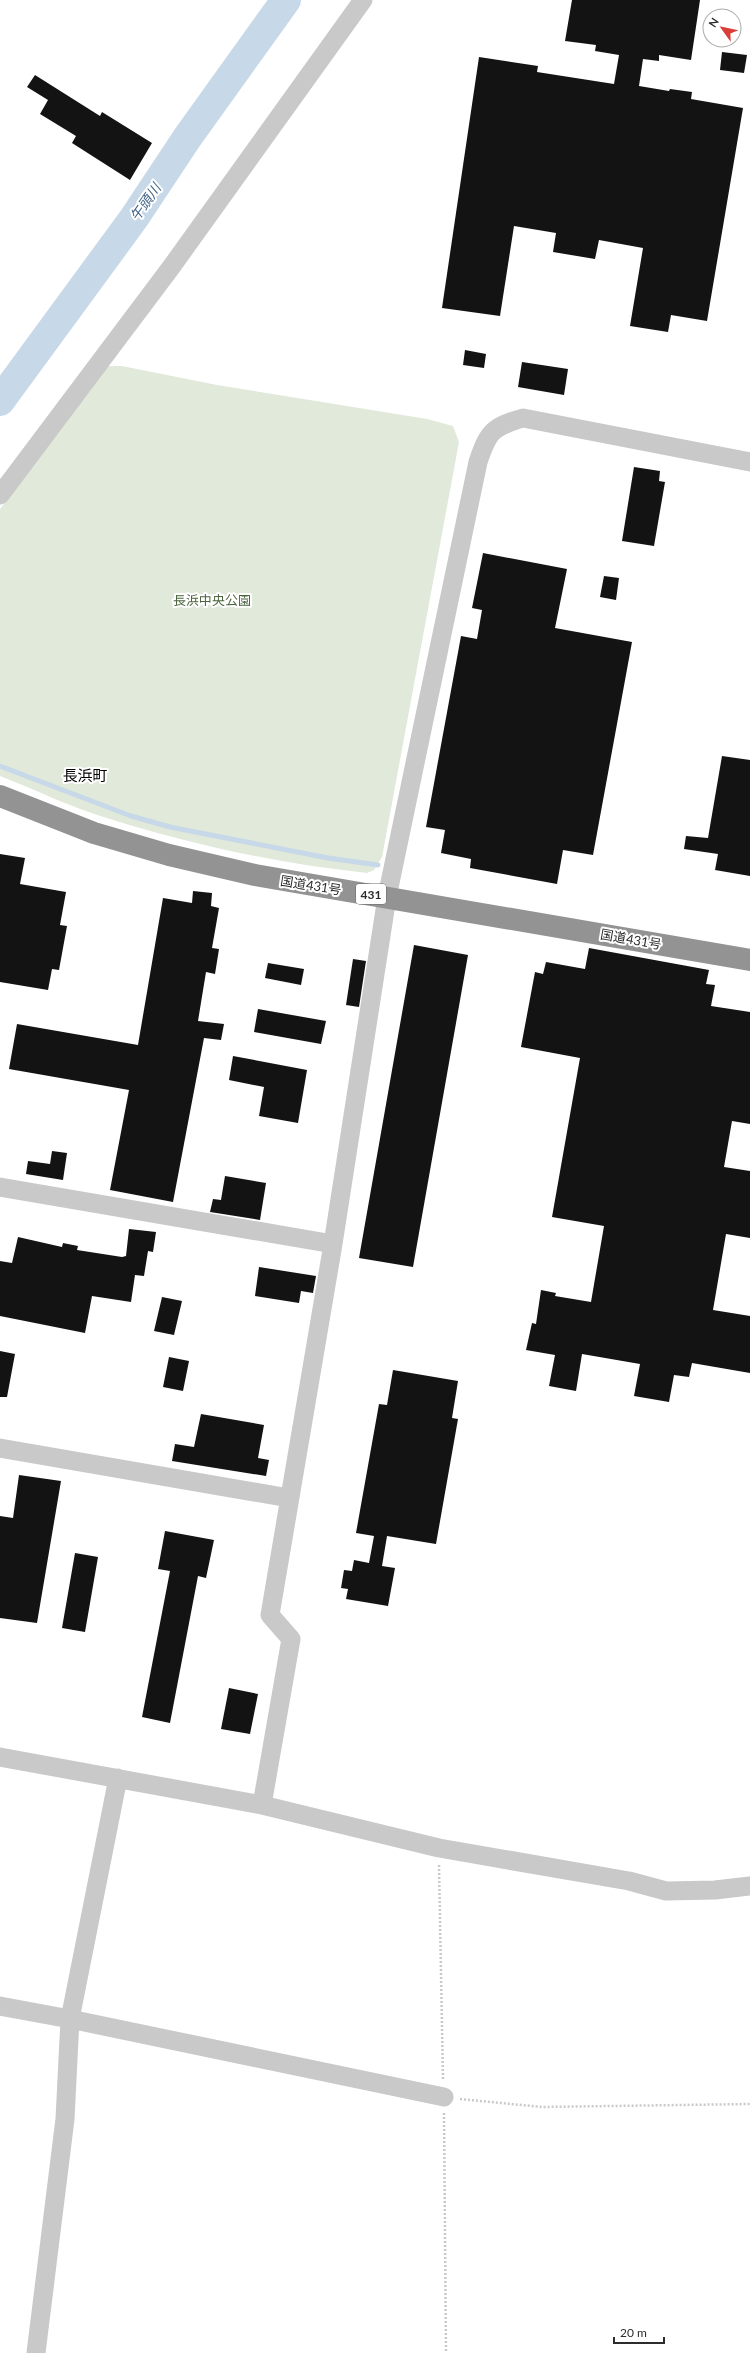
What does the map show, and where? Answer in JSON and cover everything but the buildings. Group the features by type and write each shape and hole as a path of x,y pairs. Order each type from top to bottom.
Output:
{"highway":[{"name":"国道431号","path":"0,796 94,833 169,855 255,875 750,960"}],"street":[{"path":"0,494 172,266 363,0"},
{"path":"262,1805 291,1639 270,1615 333,1244 387,897 478,462 487,437 504,424 523,418 750,462"},
{"path":"0,1187 333,1244"},
{"path":"0,1448 289,1498"},
{"path":"0,1757 262,1805 439,1848 629,1881 666,1891 715,1890 750,1886"},
{"path":"36,2353 64,2119 70,2019 118,1778"},
{"path":"0,2006 70,2019 444,2097"}],"path":[{"path":"439,1848 444,2097 446,2353"},
{"path":"444,2097 542,2107 750,2104"}],"green space":[{"name":"長浜中央公園","path":"107,366 122,366 217,385 427,419 453,426 459,442 382,857 374,870 367,873 269,859 173,837 96,815 0,776 0,509"}],"waterway":[{"name":"午頭川","path":"0,401 134,218 187,138 286,0"},
{"path":"0,766 131,816 170,827 328,858 378,865"}],"district":[{"name":"長浜町","path":"85,775"}]}
